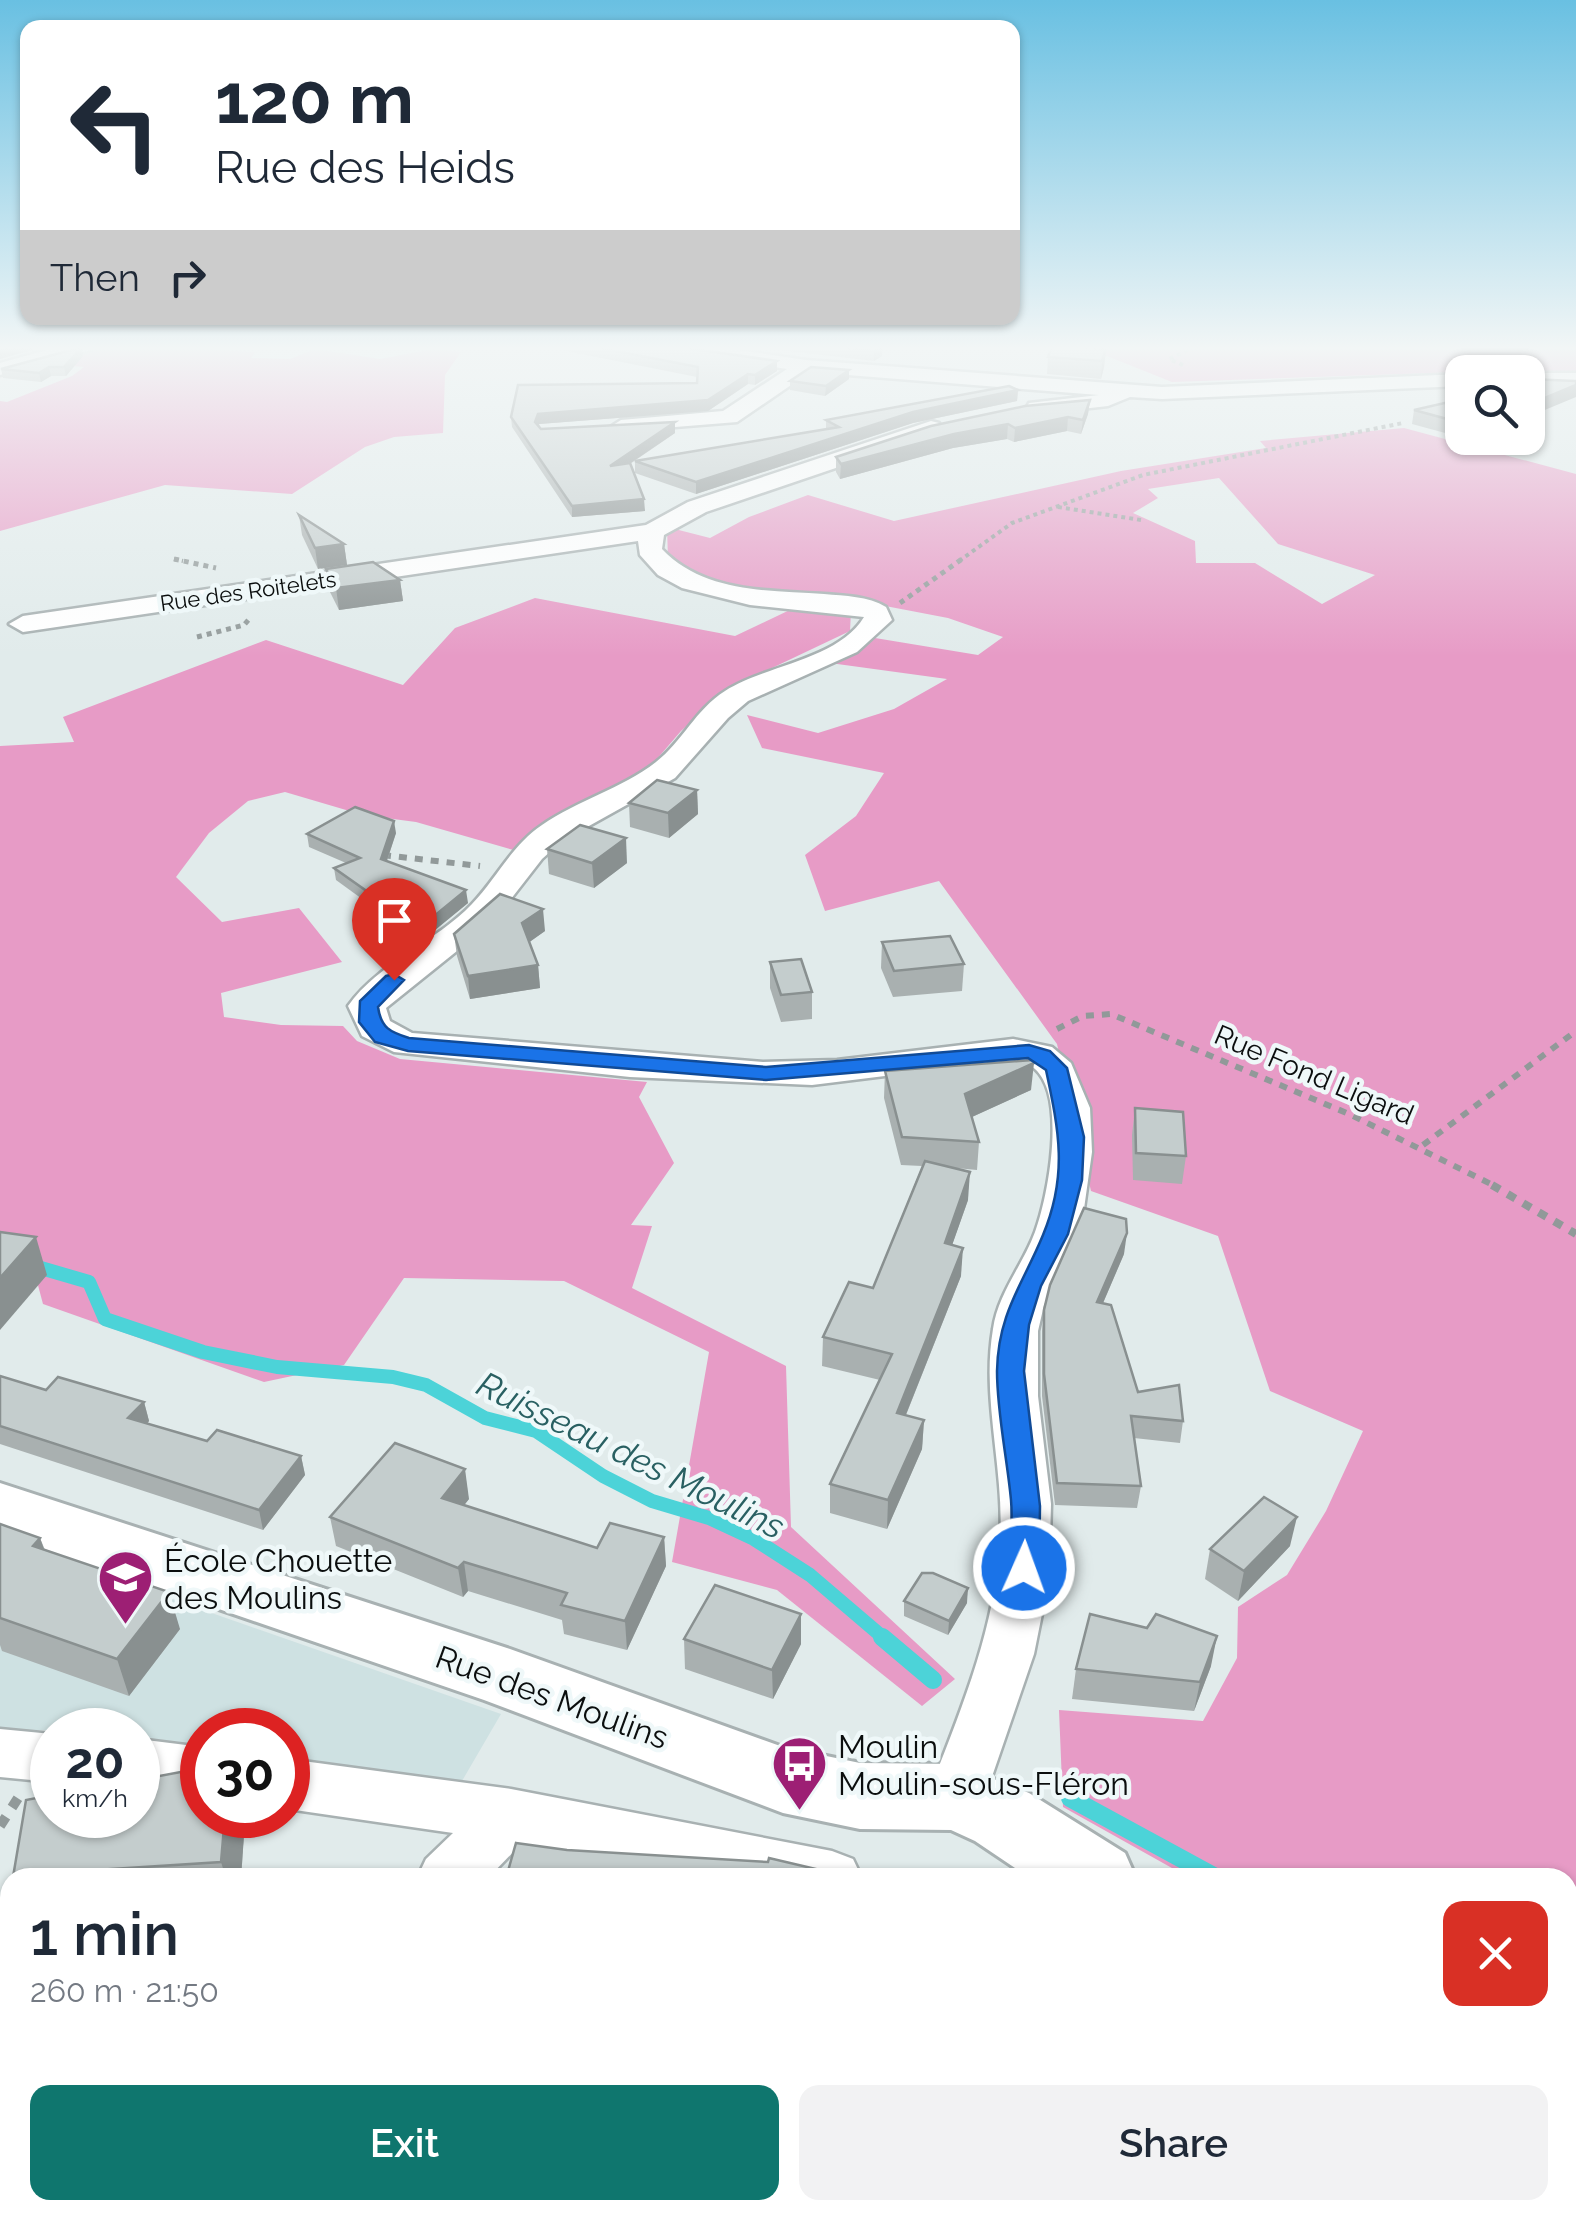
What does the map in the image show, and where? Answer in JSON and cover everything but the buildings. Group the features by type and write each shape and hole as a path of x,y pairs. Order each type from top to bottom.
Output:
{"street":[{"path":"861,450 697,507 652,532 649,550 654,558 695,582 756,600 848,604 876,613 878,620 850,644 816,663 739,694 719,709 667,769 636,790 550,834 480,915 394,980 368,1006 370,1022 382,1037 408,1044 766,1074 1029,1052 1042,1056 1056,1068 1072,1137 1070,1180 1056,1234 1028,1286 1016,1325 1010,1371 1026,1506 1024,1568 994,1695 956,1797"},
{"name":"Rue des Roitelets","path":"23,624 652,532"},
{"name":"Rue des Moulins","path":"0,1508 510,1680 782,1780 860,1796 956,1797 1018,1826 1082,1868"},
{"path":"0,1753 30,1756"},
{"path":"310,1787 511,1815 781,1868"},
{"path":"457,1868 511,1815"}],"path":[{"path":"876,613 899,604 1012,523 1144,475 1271,450"},
{"path":"1057,506 1141,520"},
{"path":"376,852 392,858 515,872"},
{"name":"Rue Fond Ligard","path":"1029,1052 1072,1017 1092,1012 1111,1014 1423,1146 1498,1184 1576,1234"},
{"path":"1423,1146 1576,1031"}],"shaded area":[{"path":"0,450 361,450 292,494 165,485 0,531"},
{"path":"1257,450 1445,450 1445,455 1505,455 1576,474 1576,1868 1172,1868 1063,1807 1059,1710 1203,1721 1237,1658 1238,1607 1287,1575 1326,1511 1363,1431 1270,1391 1218,1236 1091,1191 1057,1044 939,881 825,911 805,855 856,816 884,773 762,748 747,715 818,733 894,709 947,679 830,663 869,637 978,655 1003,637 948,618 854,600 722,589 668,560 667,527 710,538 749,517 808,495 894,521 1121,471","holes":["1219,478 1278,544 1375,575 1322,604 1255,563 1196,563 1195,541 1133,513 1158,498 1148,489"]},
{"path":"535,598 735,636 796,607 851,611 850,631 730,688 681,731 644,774 517,851 416,822 363,815 285,792 248,801 209,833 176,877 222,922 299,908 342,962 221,993 224,1017 281,1025 343,1026 357,1041 400,1059 647,1082 639,1097 674,1163 631,1225 652,1226 632,1288 786,1366 791,1527 955,1679 922,1706 777,1590 672,1562 709,1352 564,1281 404,1278 344,1365 264,1382 43,1304 31,1259 0,1255 0,746 74,742 63,717 266,640 403,685 455,628"},
{"name":"École Chouette des Moulins","path":"0,1539 501,1714 462,1781 310,1761 310,1708 180,1708 180,1744 160,1742 160,1708 30,1708 30,1730 0,1730"}],"waterway":[{"name":"Ruisseau des Moulins","path":"34,1266 89,1282 105,1319 203,1352 277,1367 393,1377 426,1385 485,1418 536,1431 603,1476 652,1501 709,1518 754,1539 810,1575 885,1639"},
{"name":"Ruisseau des Moulins","path":"882,1637 933,1680"},
{"name":"Ruisseau des Moulins","path":"1070,1798 1199,1868"}],"place":[{"name":"École Chouette des Moulins","path":"125,1627"},
{"name":"Moulin Moulin-sous-Fléron","path":"799,1813"}],"route":[{"path":"394,980 368,1006 370,1022 382,1037 408,1044 766,1074 870,1068 991,1052 1029,1052 1042,1056 1056,1068 1072,1137 1070,1180 1056,1234 1028,1286 1016,1325 1010,1371 1026,1506 1024,1568"}]}
